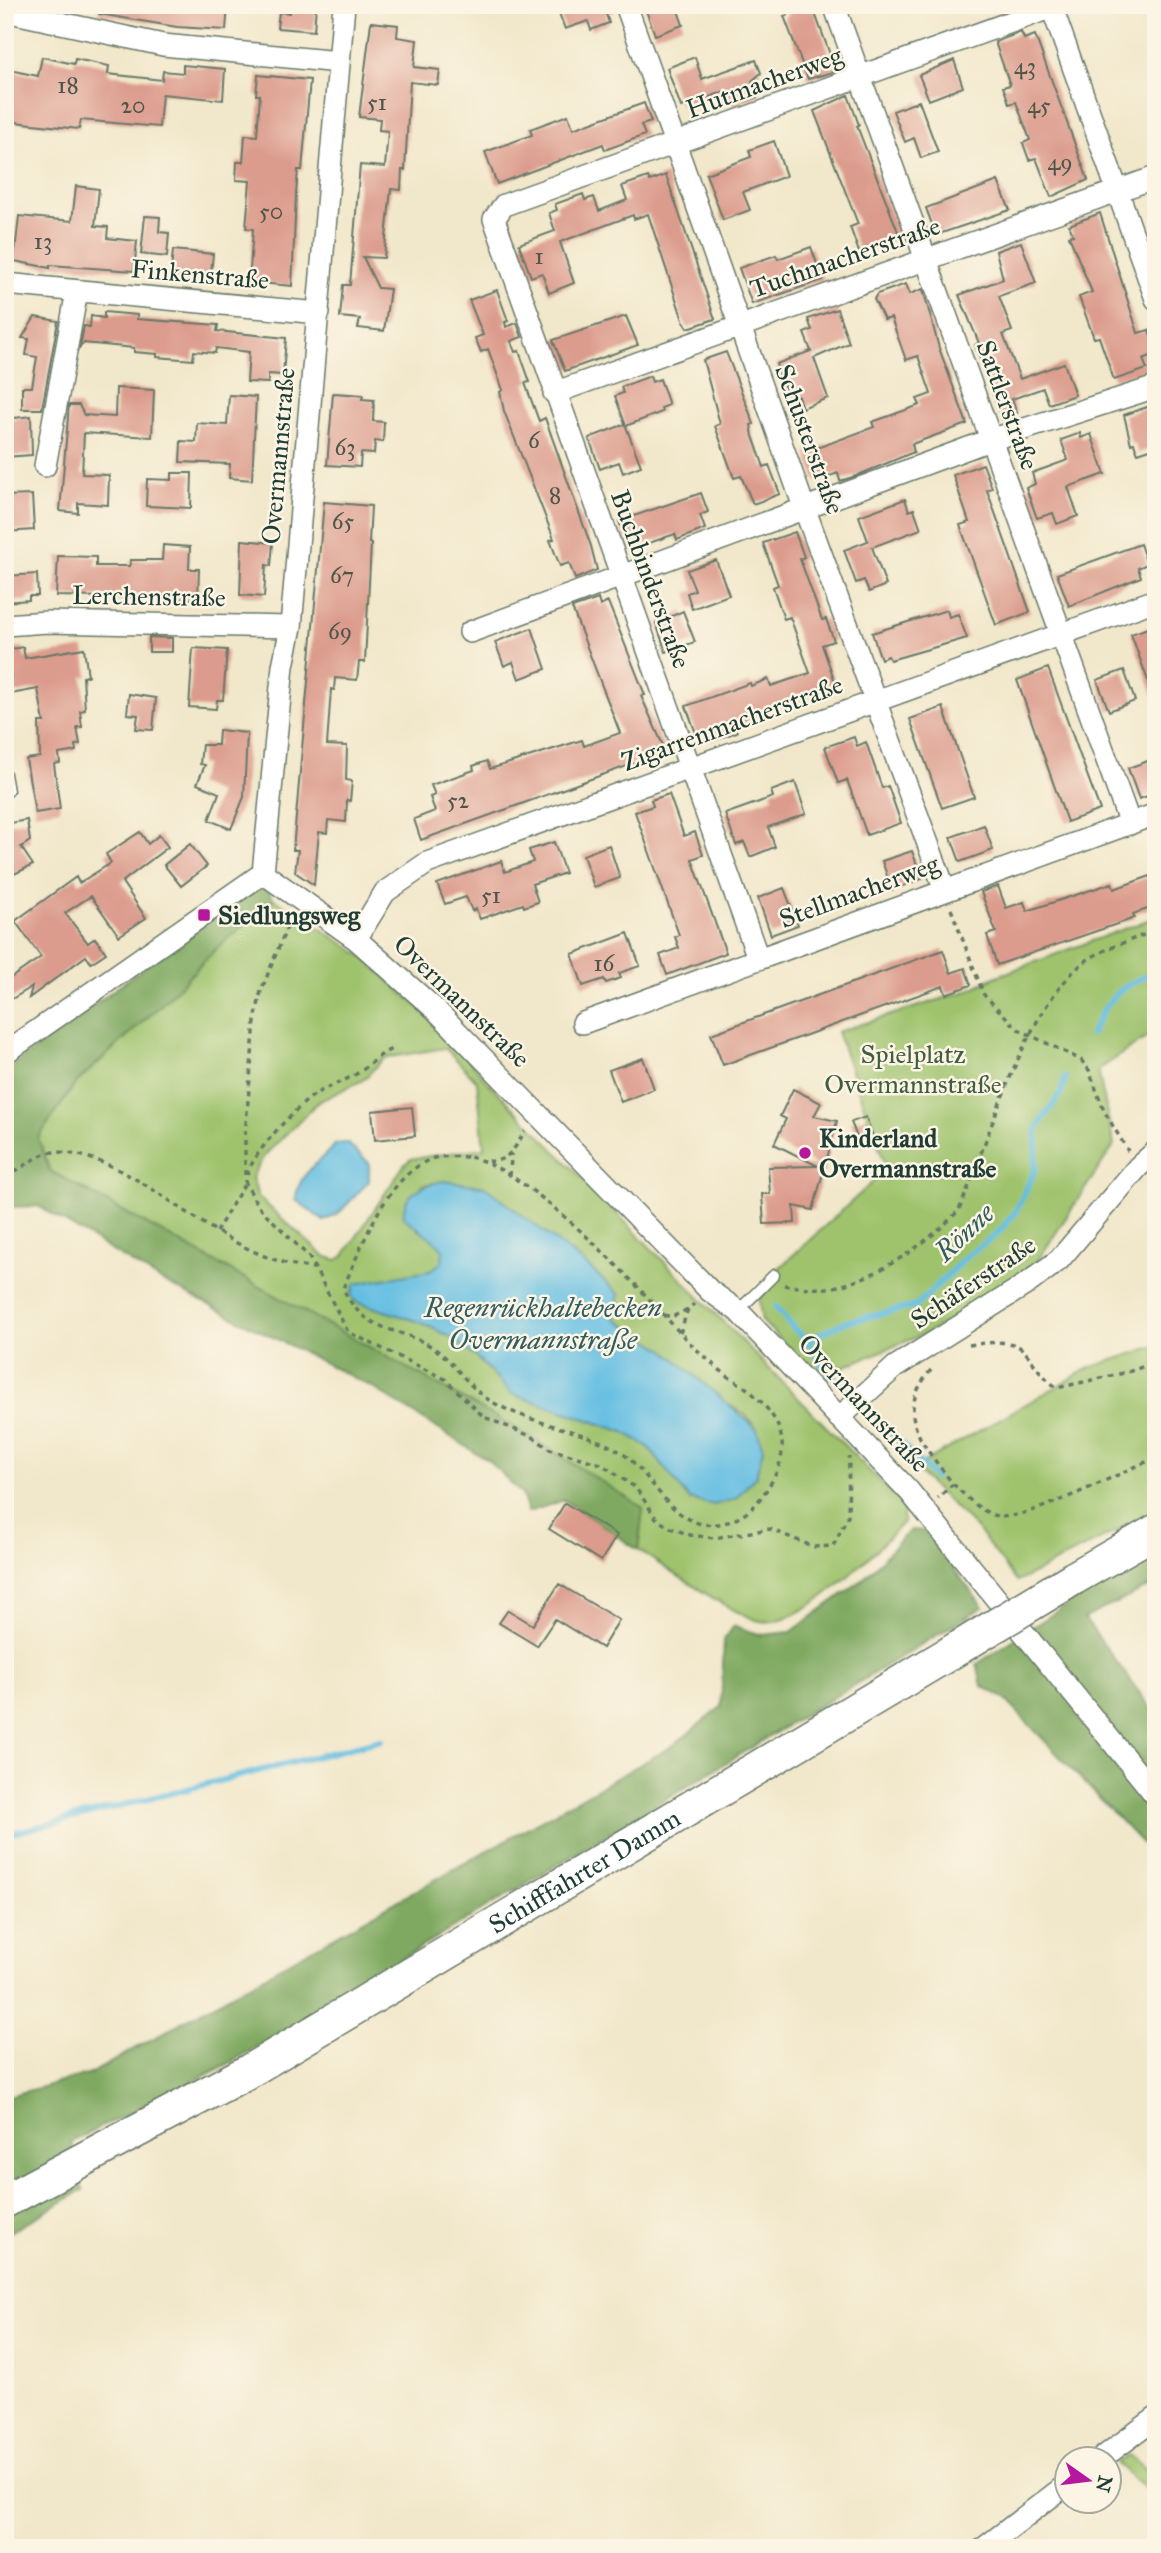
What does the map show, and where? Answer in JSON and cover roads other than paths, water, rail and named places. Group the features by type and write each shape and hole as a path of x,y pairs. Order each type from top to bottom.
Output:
{"main road":[{"name":"Schifffahrter Damm","path":"5,2201 249,2071 1156,1531"}],"street":[{"name":"Overmannstraße","path":"344,5 291,627 283,666 263,873 356,939 436,1010 710,1291 738,1311 923,1509 1156,1796"},
{"name":"Schusterstraße","path":"626,5 805,510 945,890"},
{"name":"Sattlerstraße","path":"834,5 1130,824"},
{"path":"1054,6 1156,299"},
{"name":"Hutmacherweg","path":"494,219 504,205 1054,6"},
{"path":"5,11 163,45 339,62"},
{"name":"Tuchmacherstraße","path":"554,393 739,324 1156,177"},
{"name":"Buchbinderstraße","path":"494,219 758,958"},
{"name":"Finkenstraße","path":"5,284 319,313"},
{"path":"45,467 77,291"},
{"path":"470,632 990,440 1156,387"},
{"name":"Zigarrenmacherstraße","path":"356,939 385,892 427,863 1156,600"},
{"name":"Lerchenstraße","path":"5,625 47,622 291,627"},
{"name":"Stellmacherweg","path":"583,1023 1156,814"},
{"path":"5,1053 263,873"},
{"name":"Schäferstraße","path":"839,1418 895,1367 1028,1283 1059,1259 1138,1167 1156,1151"},
{"path":"1122,2444 1156,2418"},
{"path":"984,2548 1052,2497"}],"lane":[{"path":"5,774 8,791"},
{"path":"738,1311 772,1277"}],"water":[{"path":"347,1143 369,1163 369,1181 339,1213 324,1221 296,1200 297,1191 304,1176 316,1163 336,1144"},
{"name":"Regenrückhaltebecken Overmannstraße","path":"443,1181 484,1186 584,1263 619,1294 615,1318 665,1350 757,1429 763,1449 756,1476 735,1499 714,1505 689,1499 648,1447 624,1432 512,1394 479,1360 451,1337 420,1322 356,1302 351,1296 355,1284 430,1271 442,1262 443,1249 404,1217 404,1209 406,1202 415,1192"}],"waterway":[{"name":"Rönne","path":"1091,1034 1116,995 1156,971"},
{"name":"Rönne","path":"808,1340 845,1322 916,1306 969,1254 995,1236 1015,1213 1035,1170 1037,1128 1061,1093 1065,1077"},
{"name":"Rönne","path":"776,1307 793,1328 808,1340 822,1366 847,1389"},
{"name":"Rönne","path":"870,1412 934,1477"},
{"path":"5,1835 381,1740"}],"place":[{"name":"Siedlungsweg","path":"204,915"},
{"name":"Kinderland Overmannstraße","path":"805,1153"}],"park label":[{"name":"Spielplatz Overmannstraße","path":"913,1069"}]}
